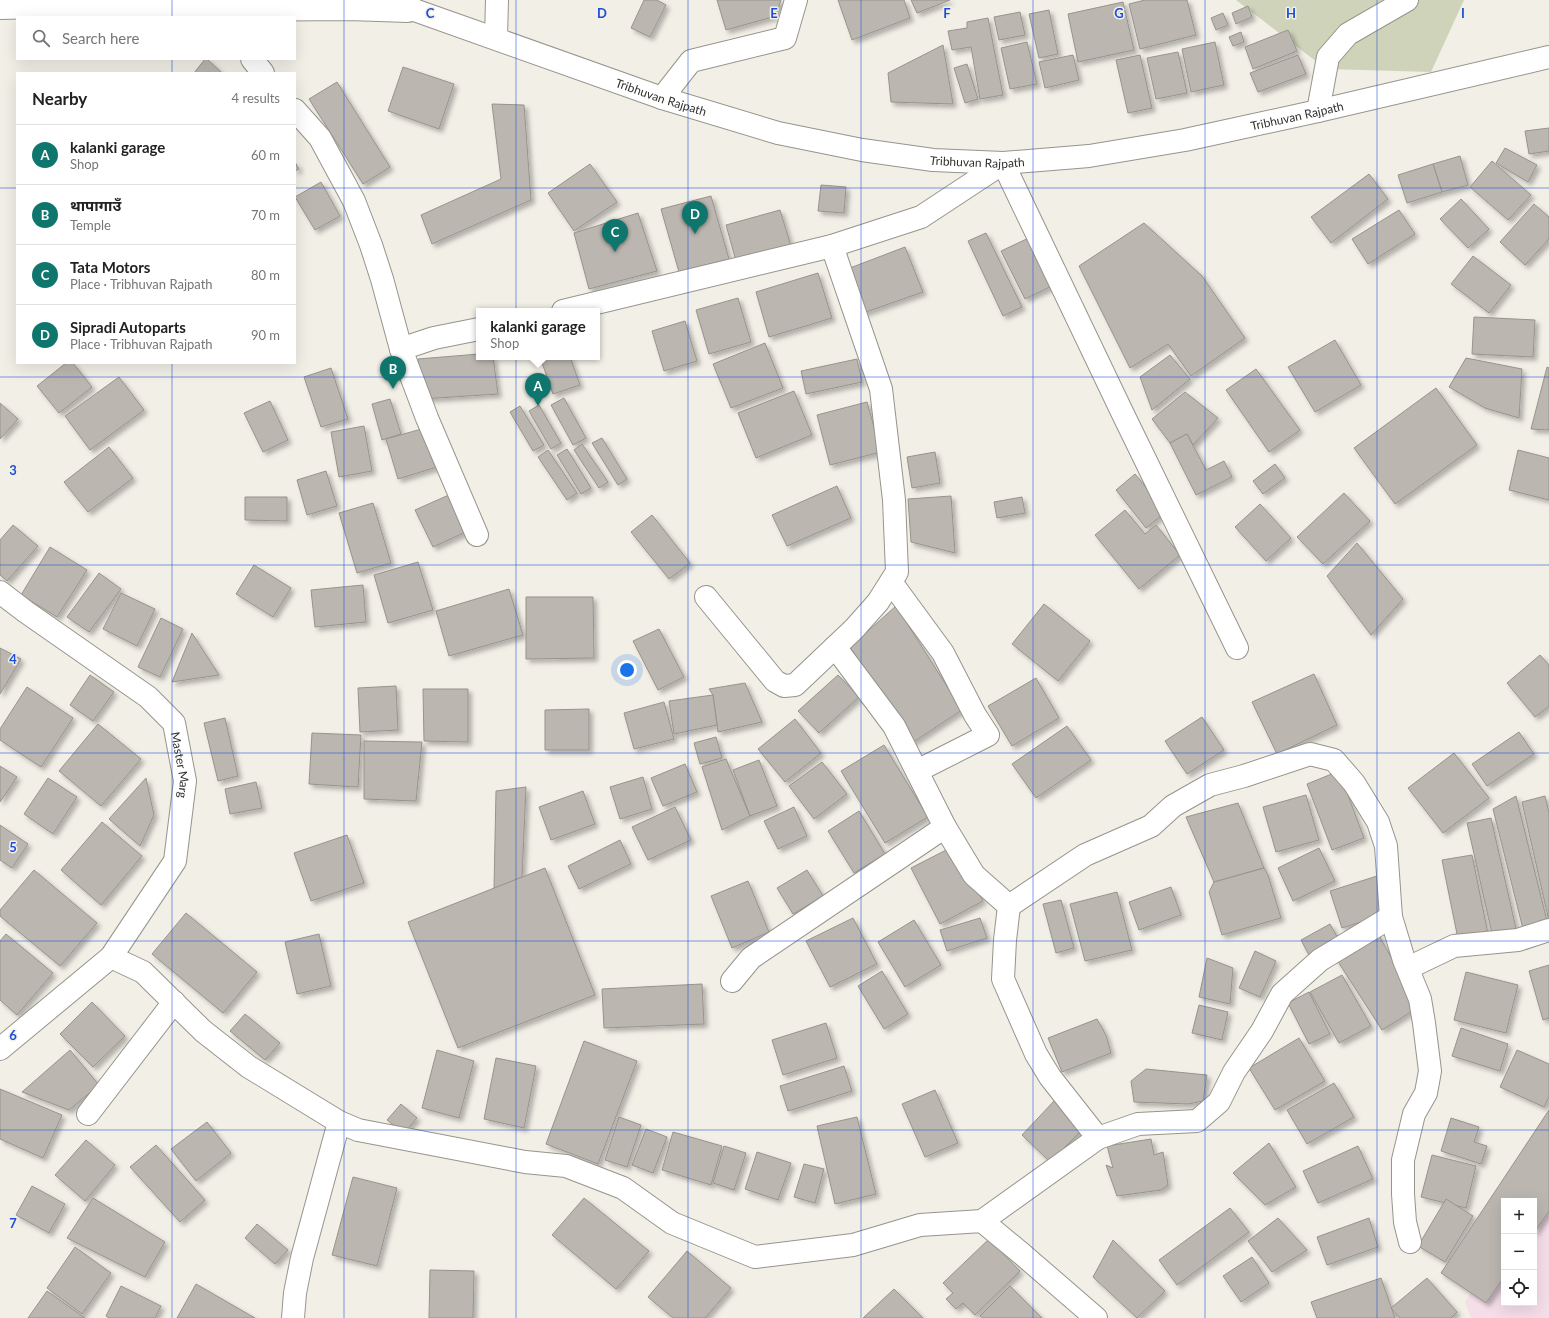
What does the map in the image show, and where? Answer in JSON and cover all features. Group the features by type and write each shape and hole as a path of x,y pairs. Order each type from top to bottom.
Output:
{"main road":[{"name":"Tribhuvan Rajpath","path":"390,0 417,5 496,38 662,98 778,133 862,150 933,160 1003,163 1089,156 1185,140 1318,111 1549,57"},
{"path":"496,38 497,0"},
{"path":"662,98 691,61 785,38 796,0"},
{"path":"1318,111 1328,58 1348,34 1407,0"},
{"name":"Tribhuvan Rajpath","path":"0,8 89,6 216,14 417,5"},
{"path":"253,60 262,72"},
{"path":"296,111 320,138 354,201 382,279 401,349 427,418 477,535"},
{"path":"575,308 832,246 921,216 1003,163 1237,648"},
{"path":"706,597 775,682 784,686 795,685 854,630 878,602 897,572 894,507 881,389 832,246"},
{"path":"401,349 434,338 476,330"},
{"path":"890,582 943,653 975,716 988,735 917,771"},
{"name":"Master Marg","path":"0,592 148,698 174,723 185,781 175,861 110,957 0,1049"},
{"path":"835,647 894,726 945,827 974,875 1009,906"},
{"path":"1098,1138 1050,1077 1036,1054 1003,979 1005,940 1009,906 1085,855 1151,826 1173,806 1210,785 1244,776 1310,754 1334,760 1354,783 1378,822 1386,846 1391,917 1404,960 1420,999 1430,1071 1426,1093 1414,1114 1402,1160 1405,1222 1410,1242"},
{"path":"732,981 752,958 945,827"},
{"path":"110,957 143,972 203,1030 249,1067 339,1122 358,1130 525,1162 566,1166 623,1188 672,1223 755,1257 854,1245 920,1225 982,1221 1098,1138 1138,1124 1197,1121 1219,1102 1234,1072 1262,1031 1282,994 1320,960 1391,917"},
{"path":"1408,968 1454,946 1518,940 1549,930"},
{"path":"88,1114 174,1002"},
{"path":"293,1318 295,1293 302,1258 339,1122"},
{"path":"982,1221 1096,1318"}],"shaded area":[{"path":"1549,1172 1549,1318 1471,1318 1465,1302 1501,1247 1501,1306 1537,1306 1537,1198 1536,1198"}],"green space":[{"path":"1236,0 1464,0 1431,72 1326,69"}],"building":[{"path":"644,0 657,0 666,5 650,37 631,28"},
{"path":"717,0 781,0 776,16 726,30"},
{"path":"838,0 904,0 910,18 852,40"},
{"path":"911,0 950,0 917,13"},
{"path":"1145,0 1187,0 1196,35 1140,49 1129,4"},
{"path":"1123,2 1134,50 1078,62 1068,14"},
{"path":"1248,6 1252,17 1236,24 1232,13"},
{"path":"1049,10 1058,54 1039,58 1029,14"},
{"path":"1020,12 1025,35 999,40 994,17"},
{"path":"1223,13 1228,25 1216,30 1211,18"},
{"path":"988,18 1003,95 980,99 971,47 952,50 948,31 967,28 967,22"},
{"path":"1288,30 1297,51 1253,69 1245,47"},
{"path":"1241,32 1244,42 1233,46 1229,37"},
{"path":"1027,42 1037,84 1010,89 1001,48"},
{"path":"1215,42 1224,85 1191,92 1182,49"},
{"path":"943,45 953,104 891,102 888,73"},
{"path":"1178,52 1187,93 1156,99 1147,58"},
{"path":"1073,55 1079,80 1045,88 1039,62"},
{"path":"1140,55 1152,108 1128,113 1116,60"},
{"path":"1298,55 1306,74 1258,92 1250,73"},
{"path":"204,60 208,60 221,72 195,72"},
{"path":"967,64 978,99 965,103 954,68"},
{"path":"403,67 454,84 439,129 388,111"},
{"path":"337,82 390,167 363,184 309,99"},
{"path":"492,104 524,105 531,200 432,244 421,215 501,179"},
{"path":"1549,128 1549,151 1529,154 1525,131"},
{"path":"1505,148 1537,165 1528,182 1496,163"},
{"path":"1460,156 1468,185 1442,192 1433,164"},
{"path":"1492,161 1531,195 1508,220 1470,187"},
{"path":"296,164 299,169 296,170"},
{"path":"590,164 617,202 574,231 548,193"},
{"path":"1433,164 1442,192 1407,203 1398,175"},
{"path":"1369,174 1388,199 1331,243 1311,217"},
{"path":"321,182 340,216 315,230 296,196"},
{"path":"821,185 846,187 844,213 818,211"},
{"path":"711,196 729,259 679,272 661,209"},
{"path":"1461,199 1489,229 1468,248 1440,219"},
{"path":"1534,204 1549,217 1549,239 1525,265 1500,242"},
{"path":"780,210 791,246 736,261 726,225"},
{"path":"1399,210 1415,234 1368,264 1352,239"},
{"path":"638,213 657,271 589,289 574,233"},
{"path":"1144,223 1202,276 1245,338 1191,376 1168,344 1130,368 1079,266"},
{"path":"986,233 1022,307 1003,316 968,241"},
{"path":"1033,236 1056,284 1025,299 1001,251"},
{"path":"905,247 923,292 863,313 850,268"},
{"path":"1473,256 1511,285 1489,313 1451,284"},
{"path":"818,273 832,318 769,337 756,292"},
{"path":"738,298 751,342 709,354 696,310"},
{"path":"1474,317 1535,320 1533,357 1472,354"},
{"path":"685,321 697,361 664,371 652,331"},
{"path":"1335,340 1361,385 1315,412 1288,367"},
{"path":"765,343 783,388 731,408 713,364"},
{"path":"476,354 476,360 493,360 498,394 421,399 418,359"},
{"path":"1170,355 1190,379 1152,410 1140,377"},
{"path":"1466,358 1522,369 1519,418 1485,408 1449,387"},
{"path":"857,359 862,382 806,394 801,371"},
{"path":"541,360 571,360 580,385 553,394"},
{"path":"65,364 74,364 92,387 59,413 37,386"},
{"path":"1547,367 1549,368 1549,430 1531,429"},
{"path":"331,368 348,419 321,427 304,377"},
{"path":"1256,369 1300,430 1269,452 1226,390"},
{"path":"119,377 144,410 90,450 65,416"},
{"path":"1436,388 1477,445 1395,504 1354,448"},
{"path":"794,391 812,435 756,458 738,413"},
{"path":"1185,392 1218,418 1193,445 1187,434 1170,443 1152,419"},
{"path":"564,398 586,438 573,445 551,405"},
{"path":"390,399 401,434 382,440 372,404"},
{"path":"270,401 288,440 263,452 244,413"},
{"path":"867,402 881,452 830,465 817,415"},
{"path":"0,403 18,419 0,439"},
{"path":"539,405 561,443 551,449 529,411"},
{"path":"520,406 544,445 533,451 510,412"},
{"path":"364,426 372,471 339,477 331,432"},
{"path":"425,428 437,467 398,479 386,439"},
{"path":"1187,434 1206,470 1224,461 1232,477 1196,495 1170,443"},
{"path":"602,438 627,479 618,485 592,443"},
{"path":"582,444 608,482 599,488 574,450"},
{"path":"109,447 133,478 88,512 64,482"},
{"path":"567,449 591,488 581,494 557,455"},
{"path":"548,450 577,493 567,500 538,457"},
{"path":"1518,450 1549,458 1549,500 1509,490"},
{"path":"935,452 940,483 912,488 907,457"},
{"path":"1275,464 1285,478 1263,494 1253,481"},
{"path":"326,471 337,506 307,515 297,480"},
{"path":"1135,474 1166,512 1146,528 1116,490"},
{"path":"837,486 851,518 787,546 772,515"},
{"path":"1344,493 1370,521 1323,564 1297,537"},
{"path":"451,494 468,531 433,547 415,510"},
{"path":"951,496 955,553 911,542 908,499"},
{"path":"245,497 287,497 287,521 245,520"},
{"path":"1022,497 1025,513 997,518 994,502"},
{"path":"373,503 391,563 357,573 339,513"},
{"path":"1260,504 1291,538 1266,561 1235,527"},
{"path":"1125,510 1145,534 1156,525 1180,555 1139,589 1095,535"},
{"path":"652,515 690,563 669,579 631,532"},
{"path":"13,525 38,546 7,581 0,575 0,540"},
{"path":"1357,543 1403,599 1371,635 1327,576"},
{"path":"50,547 87,570 57,617 21,595"},
{"path":"418,562 433,610 388,623 374,575"},
{"path":"254,565 291,588 273,617 236,594"},
{"path":"99,573 121,589 89,632 67,617"},
{"path":"363,585 366,622 315,627 311,590"},
{"path":"509,589 523,635 449,656 436,611"},
{"path":"121,593 155,609 137,646 103,629"},
{"path":"526,597 593,597 594,658 526,659"},
{"path":"1044,604 1090,641 1058,681 1012,644"},
{"path":"896,606 962,710 912,743 850,647"},
{"path":"161,618 183,629 160,677 138,667"},
{"path":"659,629 684,677 658,690 633,641"},
{"path":"192,633 219,675 172,682"},
{"path":"0,648 21,659 0,694"},
{"path":"1540,655 1549,665 1549,706 1535,717 1507,683"},
{"path":"1314,674 1337,725 1277,754 1252,702"},
{"path":"90,675 114,692 93,721 70,705"},
{"path":"838,675 859,697 819,733 798,711"},
{"path":"1036,678 1059,718 1012,746 988,706"},
{"path":"745,683 762,722 718,732 713,695 709,689"},
{"path":"396,686 398,730 360,732 358,688"},
{"path":"27,687 73,718 41,767 0,740 0,729"},
{"path":"423,689 468,689 468,742 424,741"},
{"path":"713,695 717,725 674,734 669,701"},
{"path":"664,702 674,739 634,749 624,713"},
{"path":"589,709 589,750 545,750 545,710"},
{"path":"1202,717 1224,750 1187,774 1165,741"},
{"path":"225,718 238,776 218,781 204,723"},
{"path":"795,719 821,753 785,782 758,749"},
{"path":"98,724 141,759 101,806 59,771"},
{"path":"1067,726 1091,760 1036,798 1012,764"},
{"path":"1519,732 1534,754 1487,786 1472,764"},
{"path":"312,733 361,735 358,787 309,784"},
{"path":"716,737 722,758 700,764 694,743"},
{"path":"364,741 422,742 416,801 364,799"},
{"path":"884,745 928,817 885,843 841,771"},
{"path":"1454,753 1489,798 1443,833 1408,788"},
{"path":"726,759 750,816 722,830 702,767"},
{"path":"759,760 777,806 750,816 733,770"},
{"path":"822,762 847,794 814,819 789,786"},
{"path":"685,764 697,792 663,806 651,778"},
{"path":"0,766 17,777 0,802"},
{"path":"1339,771 1364,838 1332,850 1307,784"},
{"path":"643,777 652,809 620,819 610,787"},
{"path":"48,778 77,797 53,834 24,814"},
{"path":"146,778 154,815 140,846 109,819"},
{"path":"256,782 262,808 230,814 225,789"},
{"path":"526,787 522,877 494,889 496,791"},
{"path":"583,791 595,824 551,840 539,807"},
{"path":"1306,795 1319,840 1276,852 1263,807"},
{"path":"1516,796 1548,925 1524,933 1493,809"},
{"path":"1545,796 1549,813 1549,921 1522,802"},
{"path":"1238,803 1264,868 1214,882 1186,817"},
{"path":"675,807 691,840 648,860 632,827"},
{"path":"794,807 807,836 778,849 764,821"},
{"path":"859,811 885,854 854,873 828,831"},
{"path":"1491,818 1517,933 1493,938 1467,823"},
{"path":"102,822 142,856 101,905 61,870"},
{"path":"0,825 28,844 12,868 0,860"},
{"path":"347,835 364,883 311,901 294,853"},
{"path":"620,840 631,864 579,889 568,866"},
{"path":"954,846 983,901 940,924 911,868"},
{"path":"1319,848 1335,881 1293,901 1278,868"},
{"path":"1472,855 1488,934 1458,939 1442,860"},
{"path":"545,868 595,995 458,1048 408,922"},
{"path":"1264,868 1268,875 1281,918 1222,935 1209,892 1214,882"},
{"path":"34,870 97,923 60,966 0,916 0,910"},
{"path":"807,870 823,896 793,914 777,888"},
{"path":"1377,876 1389,913 1342,928 1330,891"},
{"path":"748,881 769,932 732,948 711,896"},
{"path":"1171,887 1181,915 1139,930 1129,902"},
{"path":"1117,892 1132,950 1085,961 1070,904"},
{"path":"1061,900 1074,948 1056,953 1043,904"},
{"path":"186,913 257,972 223,1013 152,954"},
{"path":"853,918 877,964 830,987 806,941"},
{"path":"980,918 987,938 947,951 940,930"},
{"path":"914,920 941,965 905,987 878,942"},
{"path":"1330,924 1339,940 1310,957 1301,940"},
{"path":"1377,932 1419,1007 1382,1030 1335,957"},
{"path":"6,934 53,973 17,1015 0,1000 0,941"},
{"path":"319,934 331,986 297,994 285,942"},
{"path":"1255,951 1276,961 1260,997 1239,988"},
{"path":"1207,958 1233,968 1230,1004 1199,997"},
{"path":"1549,965 1549,1018 1543,1020 1529,971"},
{"path":"882,971 908,1014 884,1029 858,986"},
{"path":"1466,972 1518,985 1506,1033 1454,1020"},
{"path":"1342,975 1371,1026 1339,1043 1310,992"},
{"path":"702,984 704,1024 604,1028 602,989"},
{"path":"1309,992 1330,1034 1309,1044 1288,1003"},
{"path":"92,1002 125,1036 93,1067 60,1034"},
{"path":"1199,1005 1228,1012 1222,1040 1192,1033"},
{"path":"245,1014 280,1043 265,1060 230,1031"},
{"path":"1097,1019 1106,1035 1111,1053 1062,1072 1048,1038"},
{"path":"826,1023 837,1058 783,1075 772,1040"},
{"path":"1461,1028 1508,1044 1500,1071 1452,1056"},
{"path":"1299,1038 1325,1081 1275,1110 1249,1068"},
{"path":"584,1041 637,1061 598,1164 546,1144"},
{"path":"70,1050 99,1085 69,1110 22,1092"},
{"path":"437,1050 474,1061 459,1118 422,1108"},
{"path":"1517,1050 1549,1064 1549,1097 1544,1107 1500,1087"},
{"path":"496,1058 536,1066 524,1128 484,1119"},
{"path":"844,1066 852,1091 788,1111 780,1086"},
{"path":"1146,1069 1207,1075 1203,1101 1188,1104 1134,1102 1131,1081"},
{"path":"1334,1083 1354,1117 1307,1144 1287,1110"},
{"path":"0,1089 62,1115 43,1158 0,1139"},
{"path":"935,1090 958,1143 925,1157 902,1104"},
{"path":"1054,1101 1083,1129 1050,1162 1022,1135"},
{"path":"401,1104 417,1118 404,1133 387,1120"},
{"path":"1549,1110 1549,1211 1537,1229 1537,1198 1501,1198 1501,1281 1486,1303 1441,1273"},
{"path":"619,1117 641,1125 627,1167 605,1160"},
{"path":"857,1117 876,1194 835,1204 817,1126"},
{"path":"1451,1118 1479,1127 1474,1142 1487,1146 1481,1164 1441,1151"},
{"path":"207,1122 231,1153 196,1181 171,1149"},
{"path":"646,1129 667,1137 653,1173 632,1165"},
{"path":"673,1132 722,1146 711,1185 662,1170"},
{"path":"1151,1139 1154,1155 1163,1152 1168,1185 1161,1190 1117,1196 1106,1165 1113,1168 1107,1146"},
{"path":"86,1140 115,1165 85,1201 55,1175"},
{"path":"1269,1143 1296,1187 1265,1205 1233,1173"},
{"path":"156,1145 205,1200 180,1222 130,1167"},
{"path":"724,1146 746,1153 734,1190 713,1183"},
{"path":"1358,1146 1373,1179 1318,1203 1303,1171"},
{"path":"757,1152 791,1163 778,1200 745,1189"},
{"path":"1432,1155 1476,1166 1466,1208 1421,1197"},
{"path":"804,1164 824,1169 815,1203 794,1197"},
{"path":"353,1177 397,1188 377,1266 332,1255"},
{"path":"32,1186 65,1204 49,1233 16,1215"},
{"path":"93,1198 165,1242 145,1277 67,1238"},
{"path":"584,1198 649,1251 616,1289 552,1235"},
{"path":"1446,1199 1473,1216 1445,1262 1418,1246"},
{"path":"1230,1208 1249,1232 1177,1285 1159,1260"},
{"path":"1278,1218 1307,1250 1272,1272 1248,1241"},
{"path":"1369,1218 1378,1247 1327,1265 1317,1237"},
{"path":"257,1224 288,1250 275,1264 245,1238"},
{"path":"989,1239 1020,1271 975,1315 963,1303 956,1309 946,1299 953,1293 943,1283"},
{"path":"1113,1240 1165,1291 1137,1318 1093,1277"},
{"path":"75,1247 111,1273 82,1314 47,1288"},
{"path":"687,1251 731,1288 705,1318 673,1318 648,1297"},
{"path":"1252,1257 1269,1283 1241,1302 1223,1276"},
{"path":"430,1270 474,1271 473,1318 429,1318"},
{"path":"1381,1278 1395,1318 1317,1318 1311,1302"},
{"path":"1427,1278 1457,1312 1451,1318 1400,1318 1391,1308"},
{"path":"196,1284 255,1318 177,1318"},
{"path":"121,1286 161,1306 155,1318 109,1318 106,1316"},
{"path":"1010,1286 1042,1318 983,1318 980,1316"},
{"path":"894,1289 923,1318 863,1318"},
{"path":"47,1291 85,1318 28,1318"}],"place":[{"name":"Sipradi Autoparts","path":"695,234"},
{"name":"Tata Motors","path":"615,252"},
{"name":"थापागाउँ","path":"393,389"},
{"name":"kalanki garage","path":"538,406"}]}
